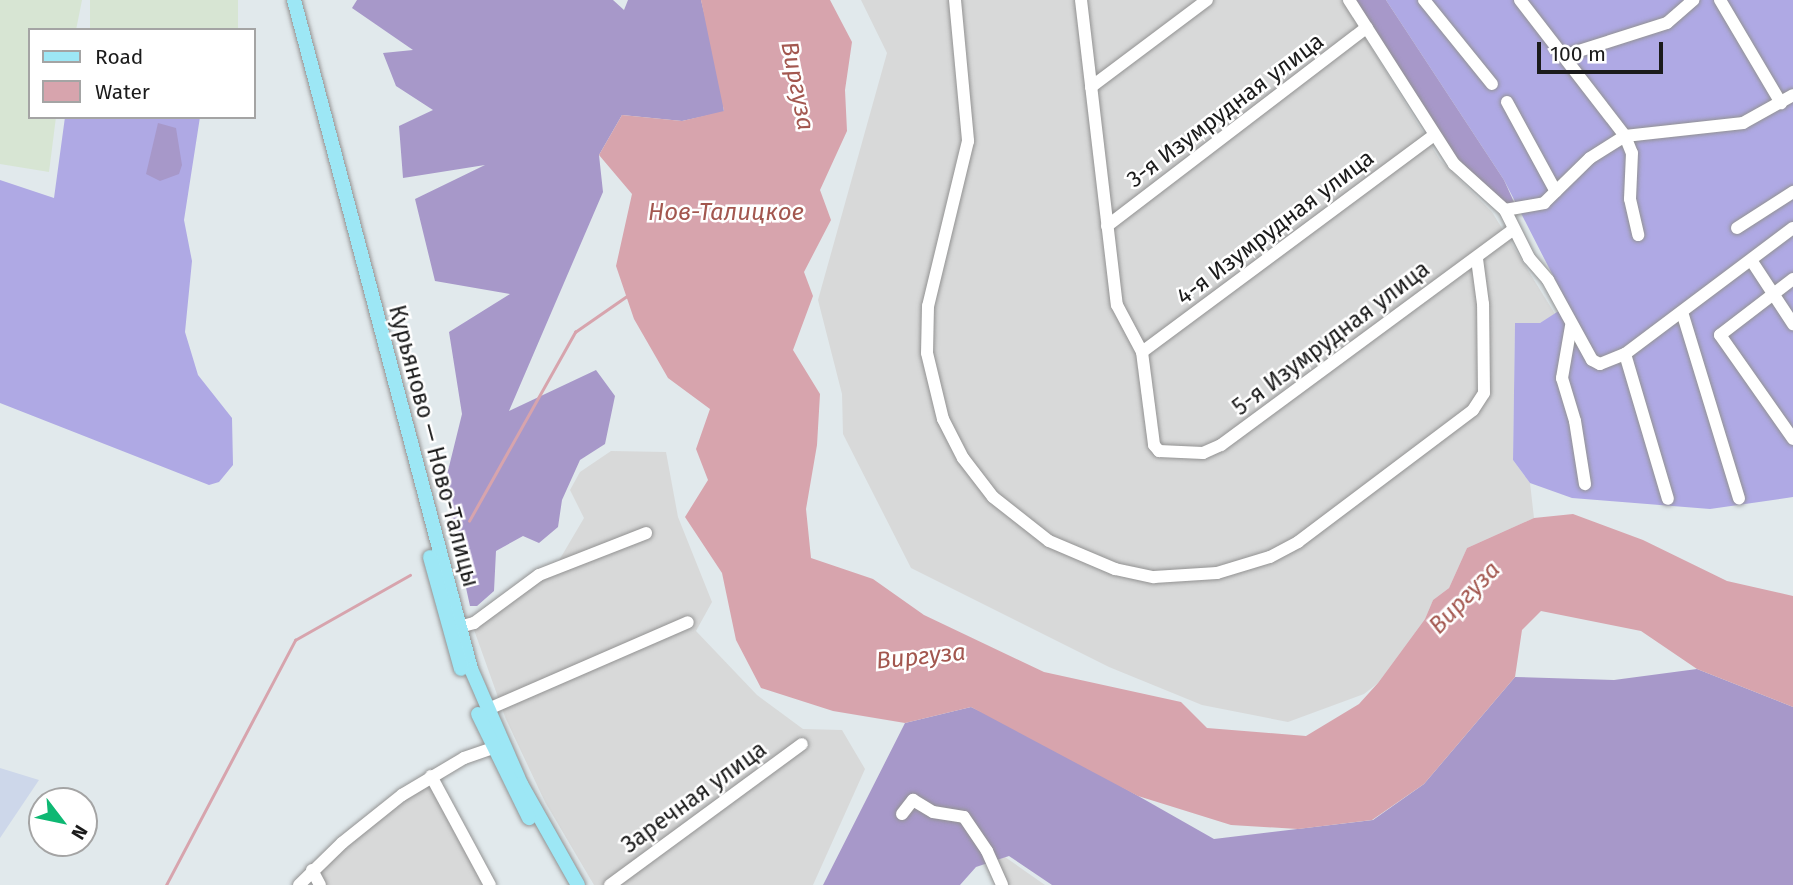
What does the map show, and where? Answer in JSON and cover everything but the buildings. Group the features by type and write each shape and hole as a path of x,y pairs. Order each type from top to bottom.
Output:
{"main road":[{"name":"Курьяново — Ново-Талицы","path":"285,0 450,632 493,748 567,885"},
{"name":"Курьяново — Ново-Талицы","path":"294,0 459,627 486,710 521,784 578,885"}],"street":[{"path":"955,0 968,141 928,306 927,353 943,419 963,458 993,497 1049,541 1115,569 1154,577 1217,573 1270,558 1298,542 1473,410 1484,393 1483,304 1477,259"},
{"path":"1080,0 1117,305 1142,352"},
{"path":"1091,87 1207,0"},
{"path":"1349,0 1454,164 1505,210 1513,230 1548,280 1592,360 1609,363 1625,354 1793,228"},
{"path":"1424,0 1493,83"},
{"path":"1520,0 1625,136 1632,153 1630,199 1639,235"},
{"path":"1563,56 1667,23 1693,0"},
{"path":"1720,0 1781,103"},
{"name":"3-я Изумрудная улица","path":"1107,226 1367,27"},
{"path":"1505,210 1532,209 1556,192 1590,158 1625,136 1743,123 1793,94"},
{"path":"1507,102 1556,192"},
{"name":"4-я Изумрудная улица","path":"1142,352 1434,135"},
{"path":"1737,228 1793,191"},
{"name":"5-я Изумрудная улица","path":"1142,352 1154,445 1165,454 1203,453 1221,445 1513,230"},
{"path":"1751,260 1771,295 1793,324"},
{"path":"1793,279 1724,330 1721,341 1793,439"},
{"path":"1682,312 1739,498"},
{"path":"1571,326 1562,378 1575,421 1585,484"},
{"path":"1625,354 1668,499"},
{"path":"459,627 474,622 539,575 646,533"},
{"path":"486,710 688,622"},
{"name":"Заречная улица","path":"610,885 802,744"},
{"path":"299,885 312,870 373,817 431,776 493,748"},
{"path":"431,776 490,885"},
{"path":"902,814 914,800 933,812 964,817 988,851 1002,885"},
{"path":"312,870 320,885"}],"shaded area":[{"path":"0,0 82,0 76,28 28,28 28,119 56,119 49,172 0,164"},
{"path":"90,0 238,0 238,28 90,28"},
{"path":"357,0 613,0 624,10 628,0 701,0 720,76 724,112 682,121 622,115 599,155 603,192 509,411 596,370 615,396 605,444 580,460 562,500 558,527 539,543 523,536 496,551 494,591 477,606 470,606 444,487 462,414 449,332 510,294 435,281 415,199 485,165 403,178 399,126 433,110 396,86 383,53 413,50 352,8"},
{"path":"861,0 1342,0 1440,160 1492,212 1555,314 1540,323 1515,323 1513,460 1530,483 1534,518 1467,548 1449,588 1433,600 1425,619 1378,683 1364,694 1288,722 1202,705 1109,667 911,568 843,434 842,394 818,300 887,53"},
{"path":"1355,0 1386,0 1504,180 1518,211 1495,196 1455,156"},
{"path":"1386,0 1793,0 1793,497 1710,509 1572,498 1530,483 1513,460 1515,323 1540,323 1568,305 1504,180"},
{"path":"65,119 200,119 184,220 192,261 185,332 198,375 232,418 233,465 219,482 209,485 0,403 0,180 54,198"},
{"path":"158,123 176,128 182,165 179,174 160,181 146,174"},
{"path":"611,451 666,452 678,517 712,602 696,631 757,695 803,729 842,730 865,769 813,885 594,885 545,802 505,717 473,627 551,574 584,518 570,490 580,472"},
{"path":"1697,669 1793,707 1793,885 1052,885 1009,856 976,867 960,885 823,885 905,723 971,707 1029,734 1214,839 1373,820 1424,784 1515,677 1614,680"},
{"path":"0,768 39,780 34,787 28,787 28,796 0,838"},
{"path":"431,778 488,885 322,885 314,871"},
{"path":"1005,857 1045,885 1004,885 995,861"}],"water":[{"name":"Нов-Талицкое","path":"701,0 830,0 852,42 845,90 847,131 820,190 831,220 804,272 813,296 793,350 820,394 817,445 806,509 811,558 873,579 924,615 1044,672 1181,702 1207,728 1306,736 1359,704 1378,683 1425,619 1433,600 1449,588 1467,548 1534,518 1573,514 1643,540 1727,581 1793,596 1793,707 1697,669 1641,631 1541,611 1522,630 1515,677 1424,784 1372,820 1298,829 1231,825 1138,796 971,707 905,723 833,711 761,688 736,640 722,573 685,517 708,480 696,449 710,409 668,378 634,319 616,266 632,194 599,155 622,115 682,121 724,111"}],"waterway":[{"path":"469,521 575,332 627,296"},
{"path":"166,885 295,640 410,575"}],"water label":[{"name":"Виргуза","path":"797,86"},
{"name":"Виргуза","path":"1465,598"},
{"name":"Виргуза","path":"921,657"}]}
